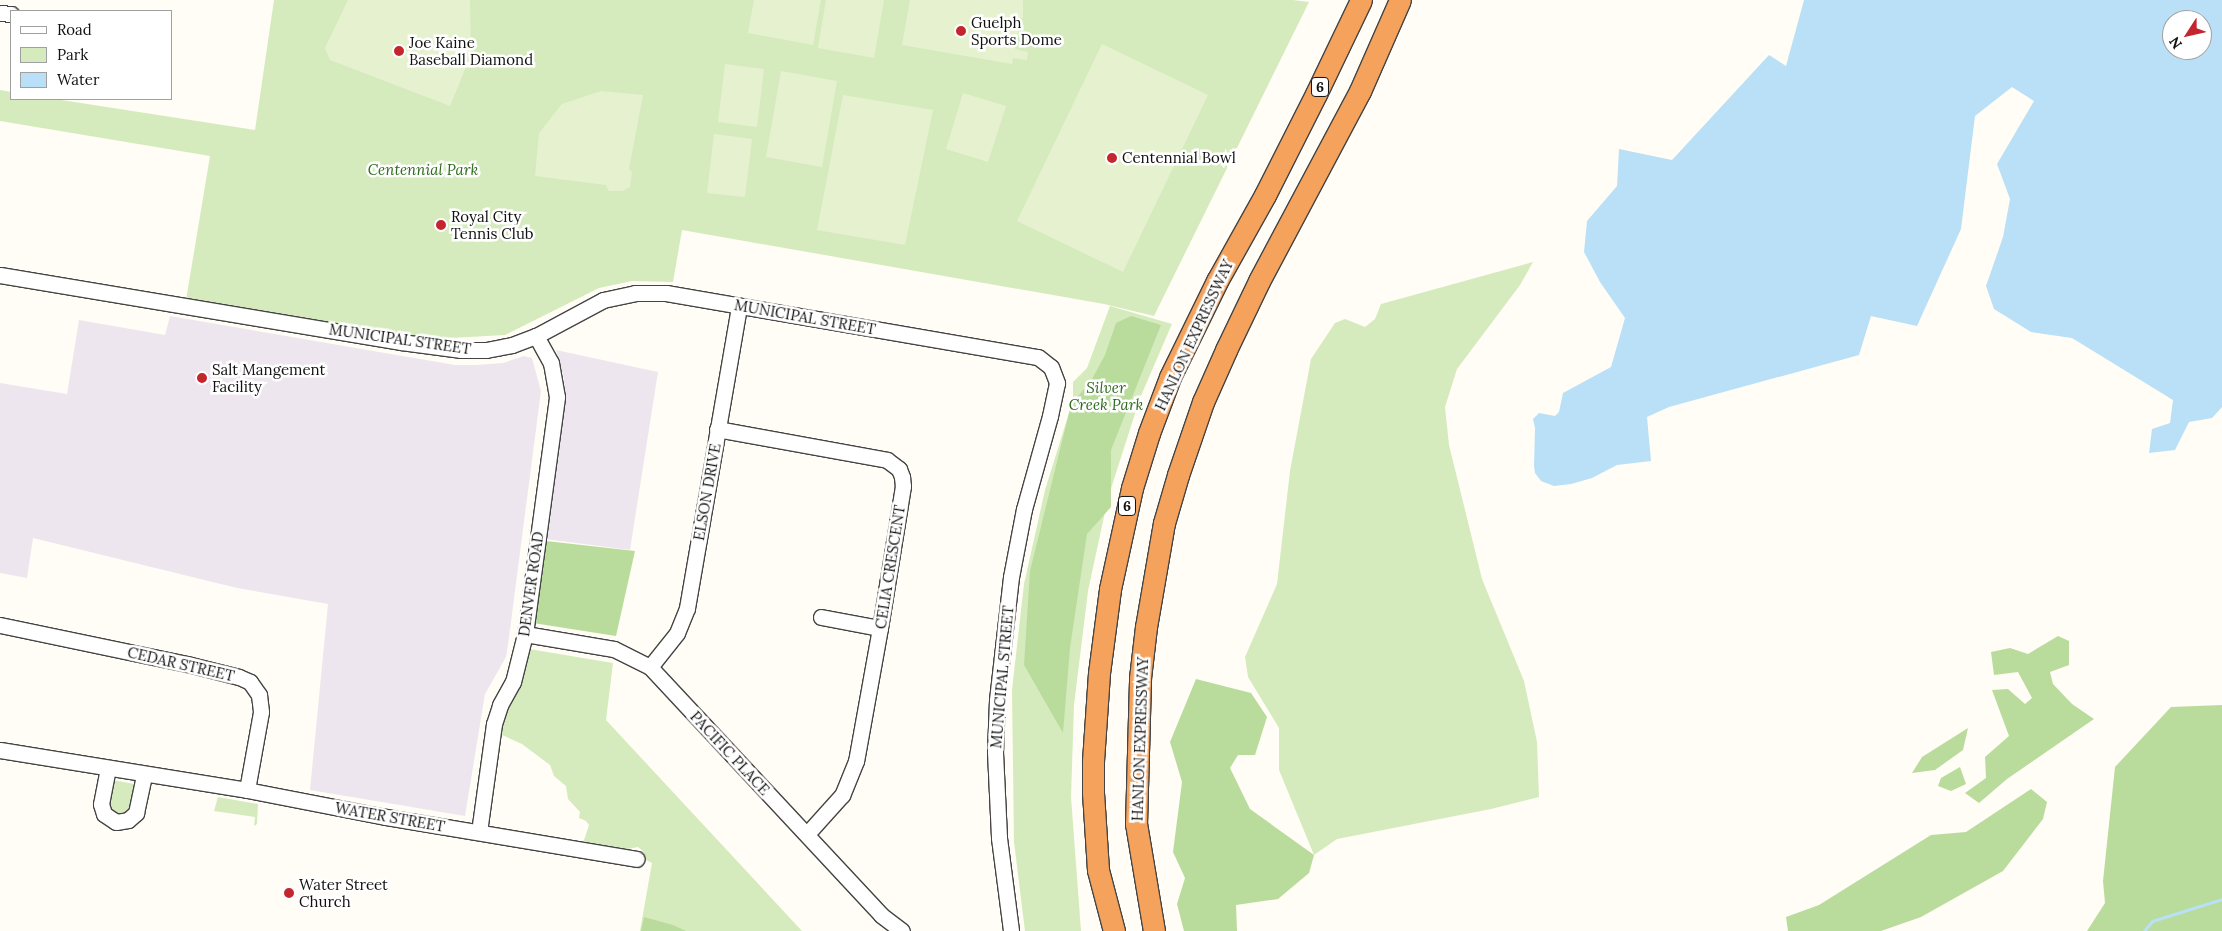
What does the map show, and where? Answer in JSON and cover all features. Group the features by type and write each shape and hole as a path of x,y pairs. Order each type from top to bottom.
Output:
{"highway":[{"name":"HANLON EXPRESSWAY","path":"1114,931 1098,870 1093,792 1096,708 1110,590 1132,488 1149,433 1170,378 1217,281 1312,103 1361,0"},
{"name":"HANLON EXPRESSWAY","path":"1154,931 1136,824 1140,678 1146,627 1164,523 1197,418 1218,368 1259,281 1360,91 1400,0"},
{"path":"1098,870 1098,931"}],"street":[{"name":"MUNICIPAL STREET","path":"0,274 401,342 461,350 486,350 512,345 536,336 583,309 603,300 619,296 666,293 1038,357 1055,372 1057,383 1026,502 1011,577 997,700 995,752 999,838 1011,931"},
{"name":"ELSON DRIVE","path":"650,667 677,633 687,608 739,306"},
{"name":"DENVER ROAD","path":"478,832 494,724 500,705 512,682 525,634 557,397 551,363 536,336"},
{"name":"CELIA CRESCENT","path":"717,429 887,460 899,469 903,486 880,628 852,774 836,805 807,834"},
{"path":"821,617 880,628"},
{"name":"CEDAR STREET","path":"0,625 191,665 250,682 259,695 261,712 247,790"},
{"name":"PACIFIC PLACE","path":"525,634 614,649 650,667 807,834 881,916 902,931"},
{"name":"WATER STREET","path":"0,750 144,775 247,790 636,859"},
{"path":"108,768 101,804 104,814 116,822 128,820 136,813 144,775"}],"shaded area":[{"path":"170,316 455,365 503,363 524,356 532,358 541,391 508,645 506,657 485,694 465,816 310,790 328,604 237,588 33,538 27,578 0,573 0,383 67,394 79,320 165,335"},
{"path":"556,350 658,372 630,550 545,539 565,397 564,378"}],"green space":[{"name":"Centennial Park","path":"274,0 1293,0 1309,2 1154,316 1104,304 682,230 673,282 632,281 599,288 505,335 378,342 186,300 210,156 0,121 0,90 10,92 10,100 61,100 255,130"},
{"name":"Joe Kaine Baseball Diamond","path":"348,0 470,0 471,55 450,106 330,60 325,48"},
{"path":"754,0 821,0 813,45 748,33"},
{"path":"826,0 884,0 874,58 818,48"},
{"name":"Guelph Sports Dome","path":"910,0 1023,0 1023,18 1020,18 1015,49 1028,52 1027,60 1013,58 1012,64 902,45"},
{"name":"Centennial Bowl","path":"1102,44 1208,95 1123,272 1017,221"},
{"path":"725,64 764,69 757,127 718,122"},
{"path":"781,71 837,81 822,167 766,157"},
{"path":"601,91 643,95 629,169 632,172 630,187 623,191 609,191 606,185 535,176 539,133 562,104"},
{"path":"963,93 1006,106 988,162 946,149"},
{"path":"843,95 933,110 905,245 817,230"},
{"path":"714,134 752,139 745,197 707,193"},
{"path":"1533,262 1520,285 1457,369 1445,407 1449,445 1482,579 1524,681 1537,742 1539,797 1491,809 1337,839 1314,855 1279,770 1279,728 1248,677 1245,657 1277,584 1290,471 1311,359 1335,323 1345,319 1365,327 1375,319 1381,304"},
{"name":"Silver Creek Park","path":"1110,306 1172,324 1140,398 1108,498 1088,591 1074,705 1071,797 1081,931 1025,931 1014,842 1012,690 1024,584 1045,490 1073,400 1073,382 1087,368"},
{"path":"1131,316 1161,325 1111,450 1111,507 1087,534 1070,648 1063,733 1024,665 1030,571 1071,405 1092,379 1105,355 1116,323"},
{"path":"546,541 635,551 616,636 533,623"},
{"path":"2058,636 2069,641 2069,665 2050,672 2053,684 2072,704 2094,719 2007,779 1979,803 1965,793 1986,778 1985,757 2009,736 1992,690 2008,689 2025,704 2032,698 2018,672 1994,675 1991,652 2010,648 2028,654"},
{"path":"529,649 613,663 606,720 802,931 640,931 652,863 646,860 643,851 638,847 622,850 583,843 589,825 586,821 579,818 580,812 568,799 566,786 554,776 550,765 522,744 500,734 505,713 523,676"},
{"path":"1196,679 1251,693 1267,717 1255,755 1238,755 1230,768 1250,809 1314,855 1309,873 1278,899 1236,905 1237,931 1184,931 1177,904 1185,878 1173,852 1182,782 1170,742"},
{"path":"2222,705 2222,931 2087,931 2105,903 2103,881 2115,767 2171,707"},
{"path":"1968,728 1963,750 1935,770 1912,773 1922,757"},
{"path":"1960,767 1966,784 1951,791 1938,786 1941,778"},
{"path":"113,780 134,784 129,810 121,815 110,809 108,804"},
{"path":"2031,789 2047,802 2043,819 2003,871 1921,917 1881,931 1788,931 1786,917 1819,905 1931,835 1966,832"},
{"path":"218,797 258,804 257,824 254,826 255,817 214,811"},
{"path":"644,917 673,925 686,931 641,931"}],"water":[{"path":"1804,0 2222,0 2222,407 2212,418 2189,422 2175,450 2149,453 2152,429 2170,423 2173,400 2072,338 2031,332 1994,309 1986,286 2003,237 2010,199 1997,164 2034,101 2012,87 1975,116 1961,229 1917,326 1871,316 1859,355 1669,407 1647,417 1651,461 1617,465 1592,478 1571,484 1554,486 1541,481 1535,473 1534,466 1535,428 1533,419 1539,413 1555,416 1559,412 1563,393 1611,367 1625,318 1600,282 1584,252 1587,221 1617,186 1619,149 1672,160 1769,55 1786,66"}],"waterway":[{"path":"2144,931 2152,921 2222,899"}],"place":[{"name":"Guelph Sports Dome","path":"961,31"},
{"name":"Joe Kaine Baseball Diamond","path":"399,51"},
{"name":"Centennial Bowl","path":"1112,158"},
{"name":"Royal City Tennis Club","path":"441,225"},
{"name":"Salt Mangement Facility","path":"202,378"},
{"name":"Water Street Church","path":"289,893"}]}
